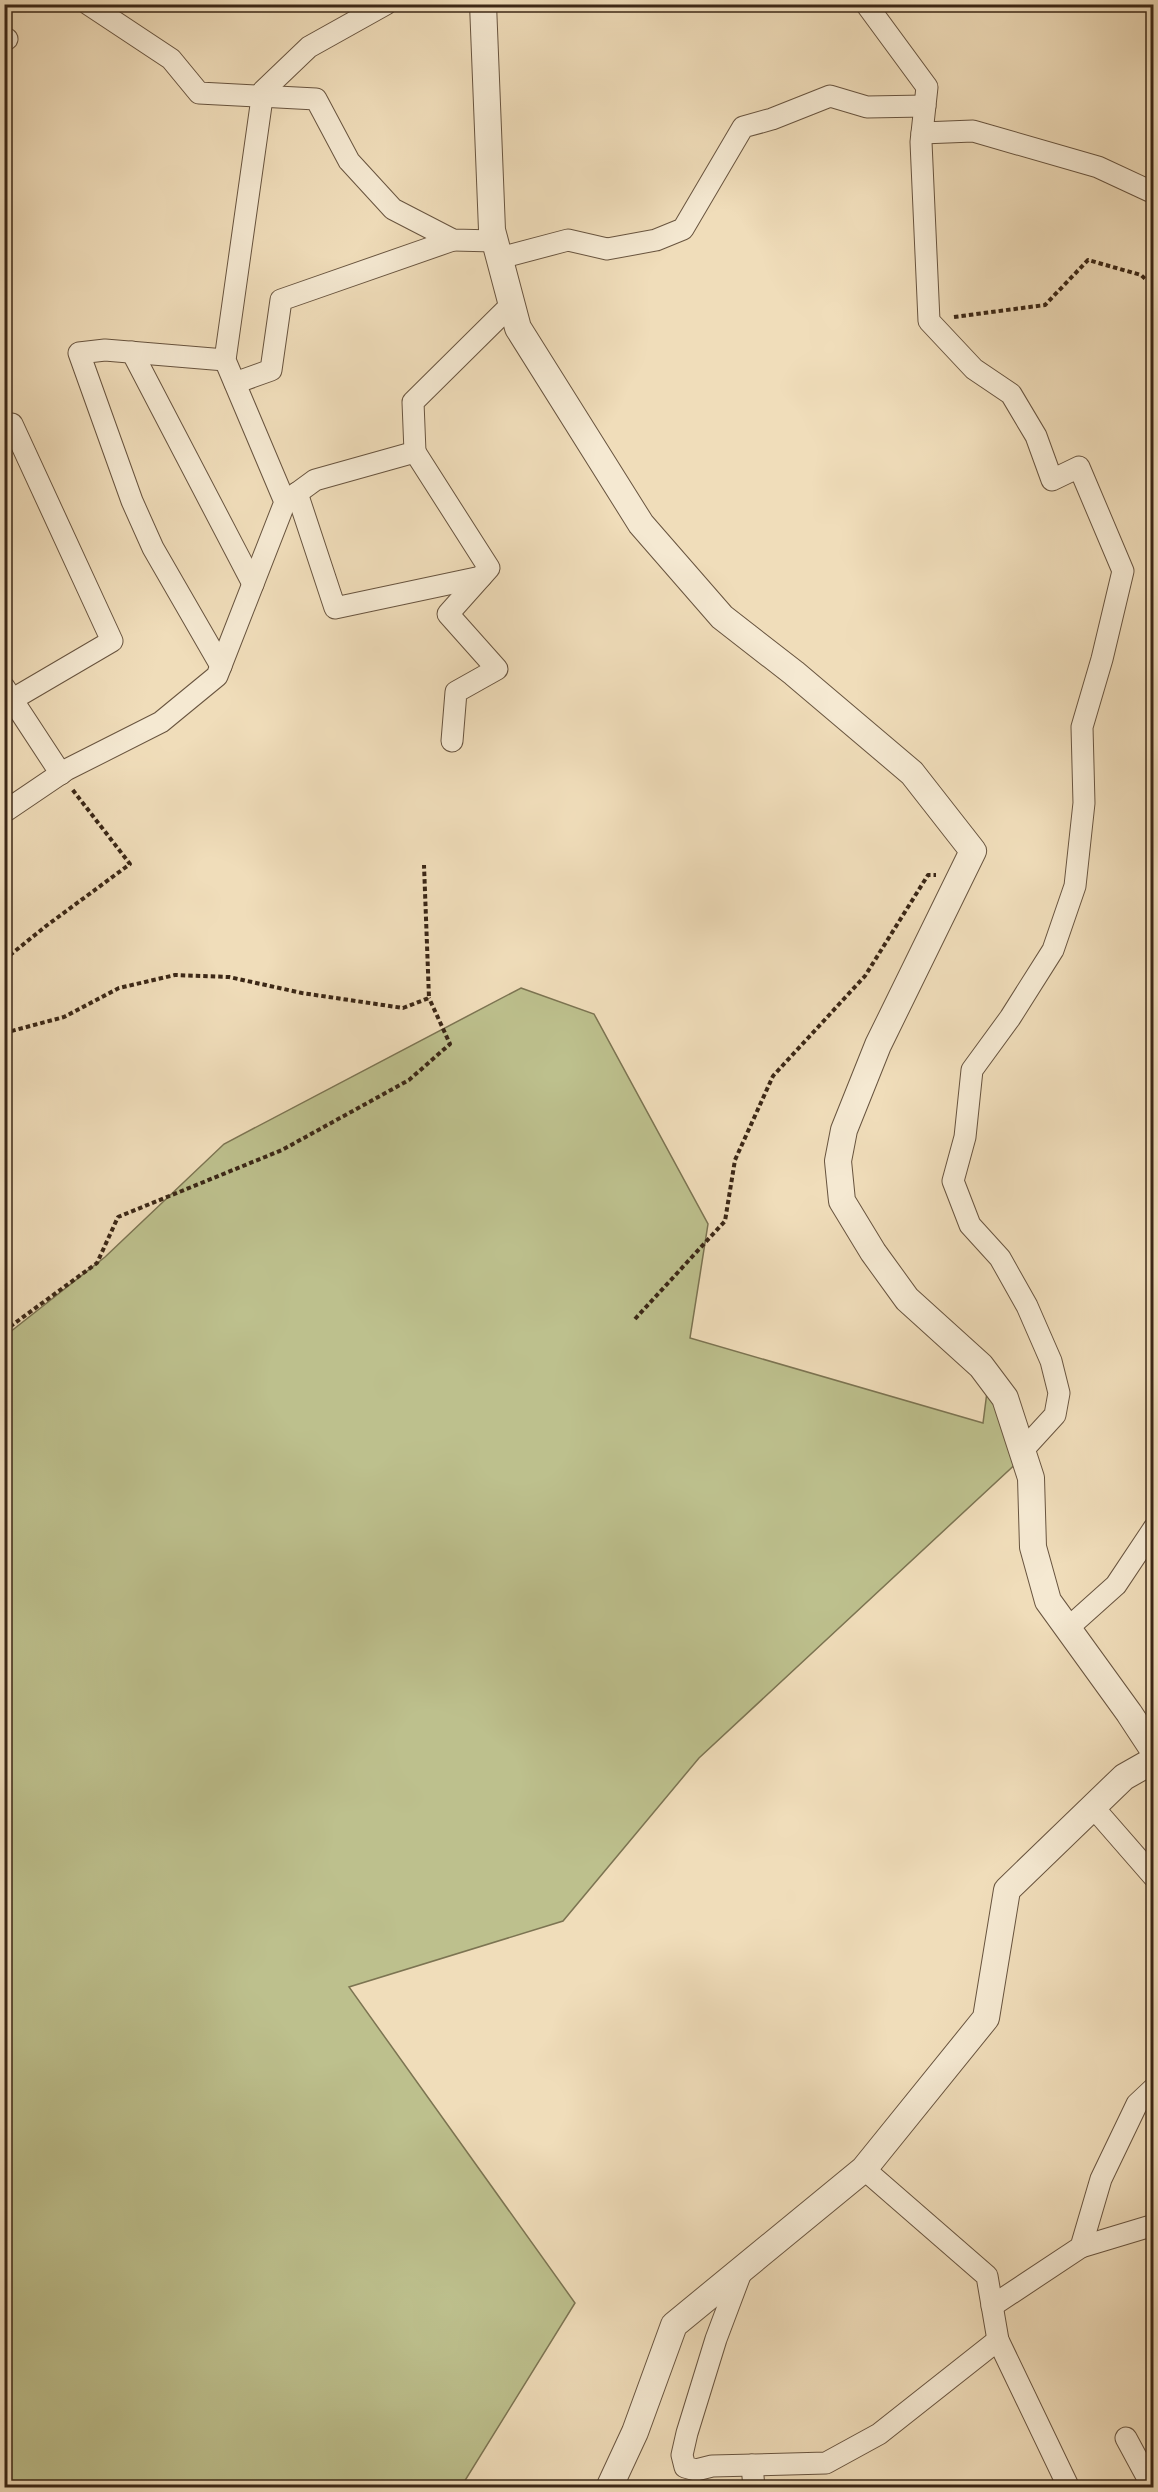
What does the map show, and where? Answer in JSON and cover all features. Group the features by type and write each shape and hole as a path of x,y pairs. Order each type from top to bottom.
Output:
{"street":[{"path":"88,4 171,59 199,93 316,99 349,161 393,209 453,240 497,250 568,240 607,249 656,240 682,229 743,127 772,120 830,96 867,107 925,106"},
{"path":"386,4 309,47 263,91 225,360 291,497 335,608 482,577"},
{"path":"483,4 492,230 518,328 641,524 722,617 794,673 912,773 973,851 878,1045 844,1130 838,1161 842,1202 873,1252 907,1299 981,1366 1005,1398 1031,1478 1033,1547 1048,1601 1154,1751"},
{"path":"866,4 927,87 922,133 929,321 974,369 1011,394 1036,436 1052,480 1079,467 1123,571 1102,659 1082,727 1084,803 1075,886 1053,950 1010,1018 972,1070 964,1137 953,1181 970,1225 1000,1258 1027,1306 1051,1361 1059,1393 1055,1415 1023,1450"},
{"path":"922,133 973,131 1098,167 1154,193"},
{"path":"235,383 271,370 280,300 453,240"},
{"path":"452,741 456,692 497,669 448,614 489,568 415,452 413,402 512,304"},
{"path":"221,666 153,548 132,501 79,353 105,350 225,360"},
{"path":"132,352 253,584"},
{"path":"12,424 112,641 9,693 61,774"},
{"path":"4,812 61,774 161,722 217,676 253,584 291,497 315,480 415,452"},
{"path":"1068,1628 1116,1585 1154,1528"},
{"path":"609,2487 635,2432 674,2325 864,2169 986,2018 1007,1890 1124,1777 1154,1760"},
{"path":"1093,1807 1154,1877"},
{"path":"1081,2247 1101,2179 1137,2104 1154,2088"},
{"path":"864,2169 987,2276 998,2340 1069,2487"},
{"path":"992,2306 1081,2247 1154,2225"},
{"path":"742,2270 717,2339 682,2455 685,2467 696,2470 712,2466 826,2463 879,2434 998,2340"},
{"path":"1126,2438 1153,2487"},
{"path":"752,2465 754,2487"}],"path":[{"path":"929,321 1045,305 1088,260 1141,275 1154,287"},
{"path":"4,960 130,864 61,774"},
{"path":"4,1331 97,1263 118,1217 282,1150 409,1080 450,1044 429,998 424,865"},
{"path":"635,1319 725,1221 735,1160 773,1076 865,976 928,875 961,876"},
{"path":"4,1034 64,1017 119,988 175,975 229,977 302,993 404,1008 429,998"}],"green space":[{"path":"521,988 594,1014 708,1224 690,1338 983,1423 987,1392 1022,1458 699,1758 563,1921 349,1987 575,2303 461,2487 5,2488 5,1336 105,1257 224,1144"}]}
